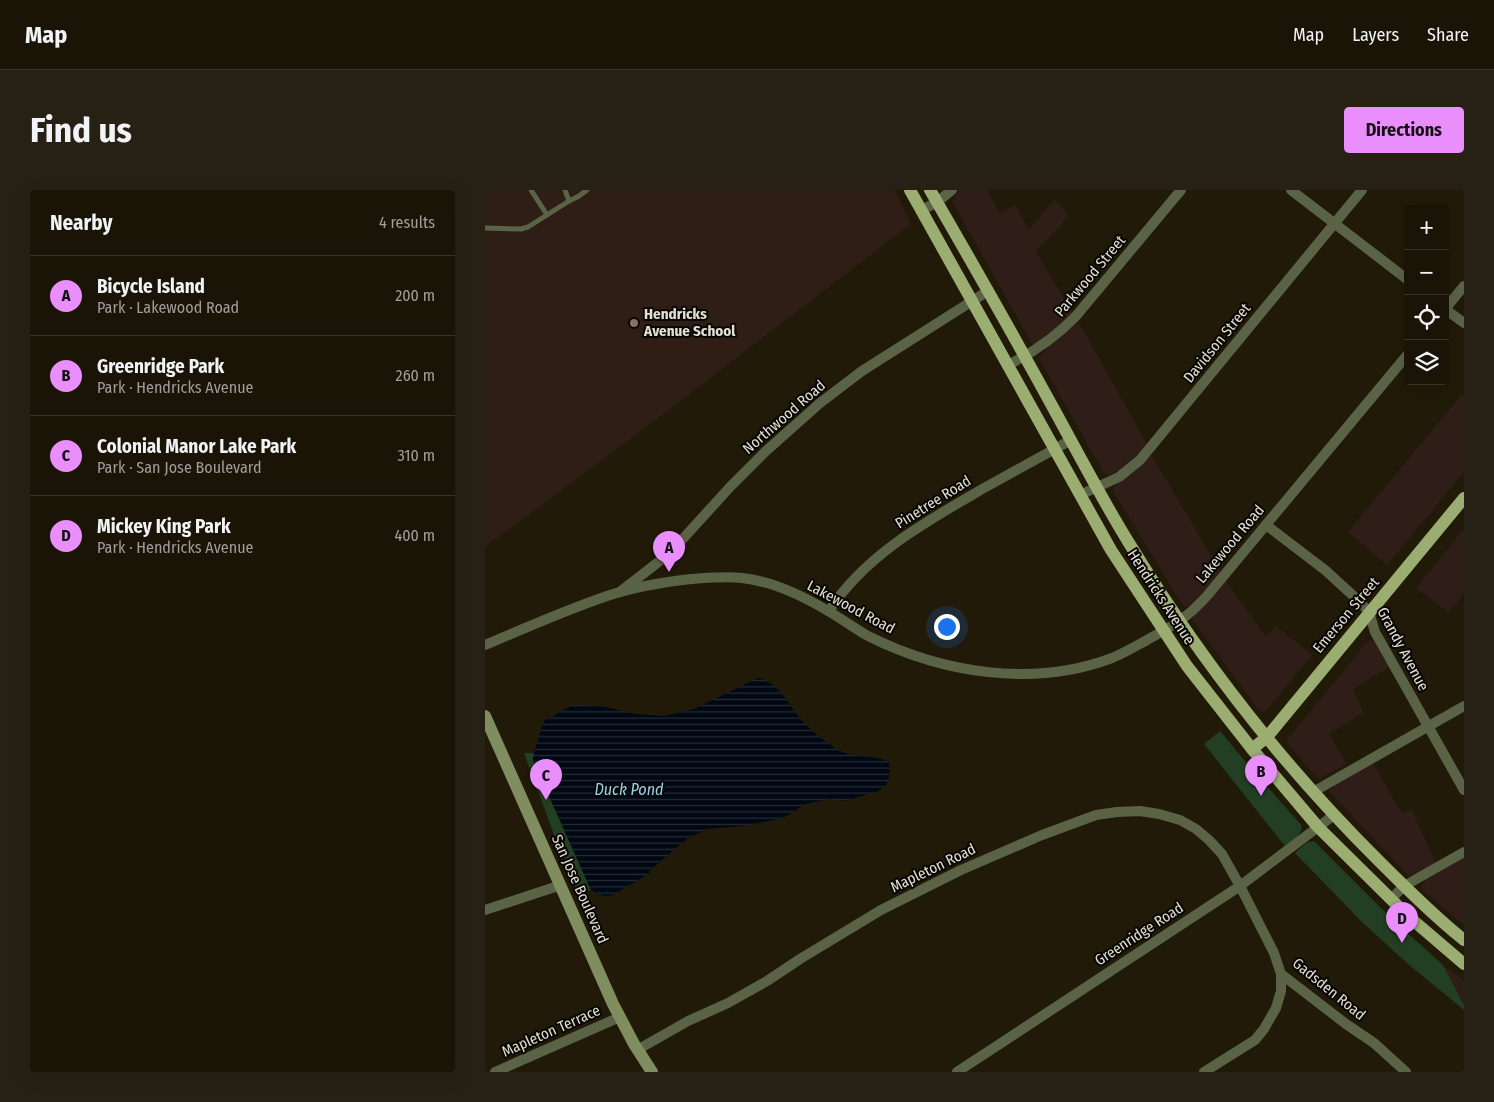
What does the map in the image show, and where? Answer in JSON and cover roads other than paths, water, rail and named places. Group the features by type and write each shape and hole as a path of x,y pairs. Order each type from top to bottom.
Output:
{"main road":[{"name":"Hendricks Avenue","path":"910,190 1111,550 1187,666 1255,753 1318,827 1391,899 1438,943 1464,964"},
{"name":"Hendricks Avenue","path":"930,190 1128,542 1201,654 1232,695 1334,815 1404,886 1464,940"},
{"name":"Emerson Street","path":"1255,753 1464,498"},
{"path":"1255,753 1280,772 1294,787 1313,792"}],"street":[{"path":"922,210 937,202 952,190"},
{"name":"Parkwood Street","path":"1008,365 1037,349 1062,331 1181,190"},
{"path":"1291,190 1404,277"},
{"name":"Davidson Street","path":"1080,495 1119,477 1140,460 1362,190"},
{"path":"1449,304 1464,286"},
{"name":"Northwood Road","path":"620,592 670,553 730,487 766,451 820,403 862,371 988,291"},
{"path":"1449,312 1464,323"},
{"name":"Lakewood Road","path":"485,645 569,610 620,592 672,581 713,577 743,578 773,585 809,600 868,636 913,655 951,666 1007,674 1047,673 1085,666 1123,653 1163,631 1179,621 1206,597 1218,585 1404,359"},
{"name":"Pinetree Road","path":"829,611 850,583 891,546 951,507 1071,440"},
{"name":"Grandy Avenue","path":"1266,525 1325,570 1369,612 1375,632 1464,790"},
{"path":"1313,792 1464,706"},
{"name":"San Jose Boulevard","path":"485,716 620,1017 637,1050 652,1072"},
{"name":"Mapleton Road","path":"637,1050 688,1021 729,1003 881,910 970,866 1042,834 1096,815 1140,811 1180,820 1196,829 1222,854 1240,886"},
{"name":"Greenridge Road","path":"957,1072 1240,886 1334,815"},
{"path":"1391,899 1404,886 1464,852"},
{"path":"485,910 561,885"},
{"name":"Gadsden Road","path":"1240,886 1275,953 1281,974 1374,1043 1406,1072"},
{"path":"1204,1072 1255,1040 1264,1029 1276,1008 1281,991 1281,974"},
{"name":"Mapleton Terrace","path":"495,1072 620,1017"}],"lane":[{"path":"531,190 547,215"},
{"path":"565,190 569,201"},
{"path":"485,228 521,229 528,227 587,190"}],"water":[{"name":"Duck Pond","path":"758,678 772,684 784,696 804,723 820,738 838,750 889,762 890,775 886,785 877,792 844,801 830,799 805,804 783,818 743,826 707,829 688,838 649,871 650,873 613,895 601,895 591,890 533,760 544,721 573,705 600,706 636,714 664,716 694,709"}],"place":[{"name":"Hendricks Avenue School","path":"634,323"},
{"name":"Bicycle Island","path":"669,572"},
{"name":"Greenridge Park","path":"1261,796"},
{"name":"Colonial Manor Lake Park","path":"546,800"},
{"name":"Mickey King Park","path":"1402,943"}]}
